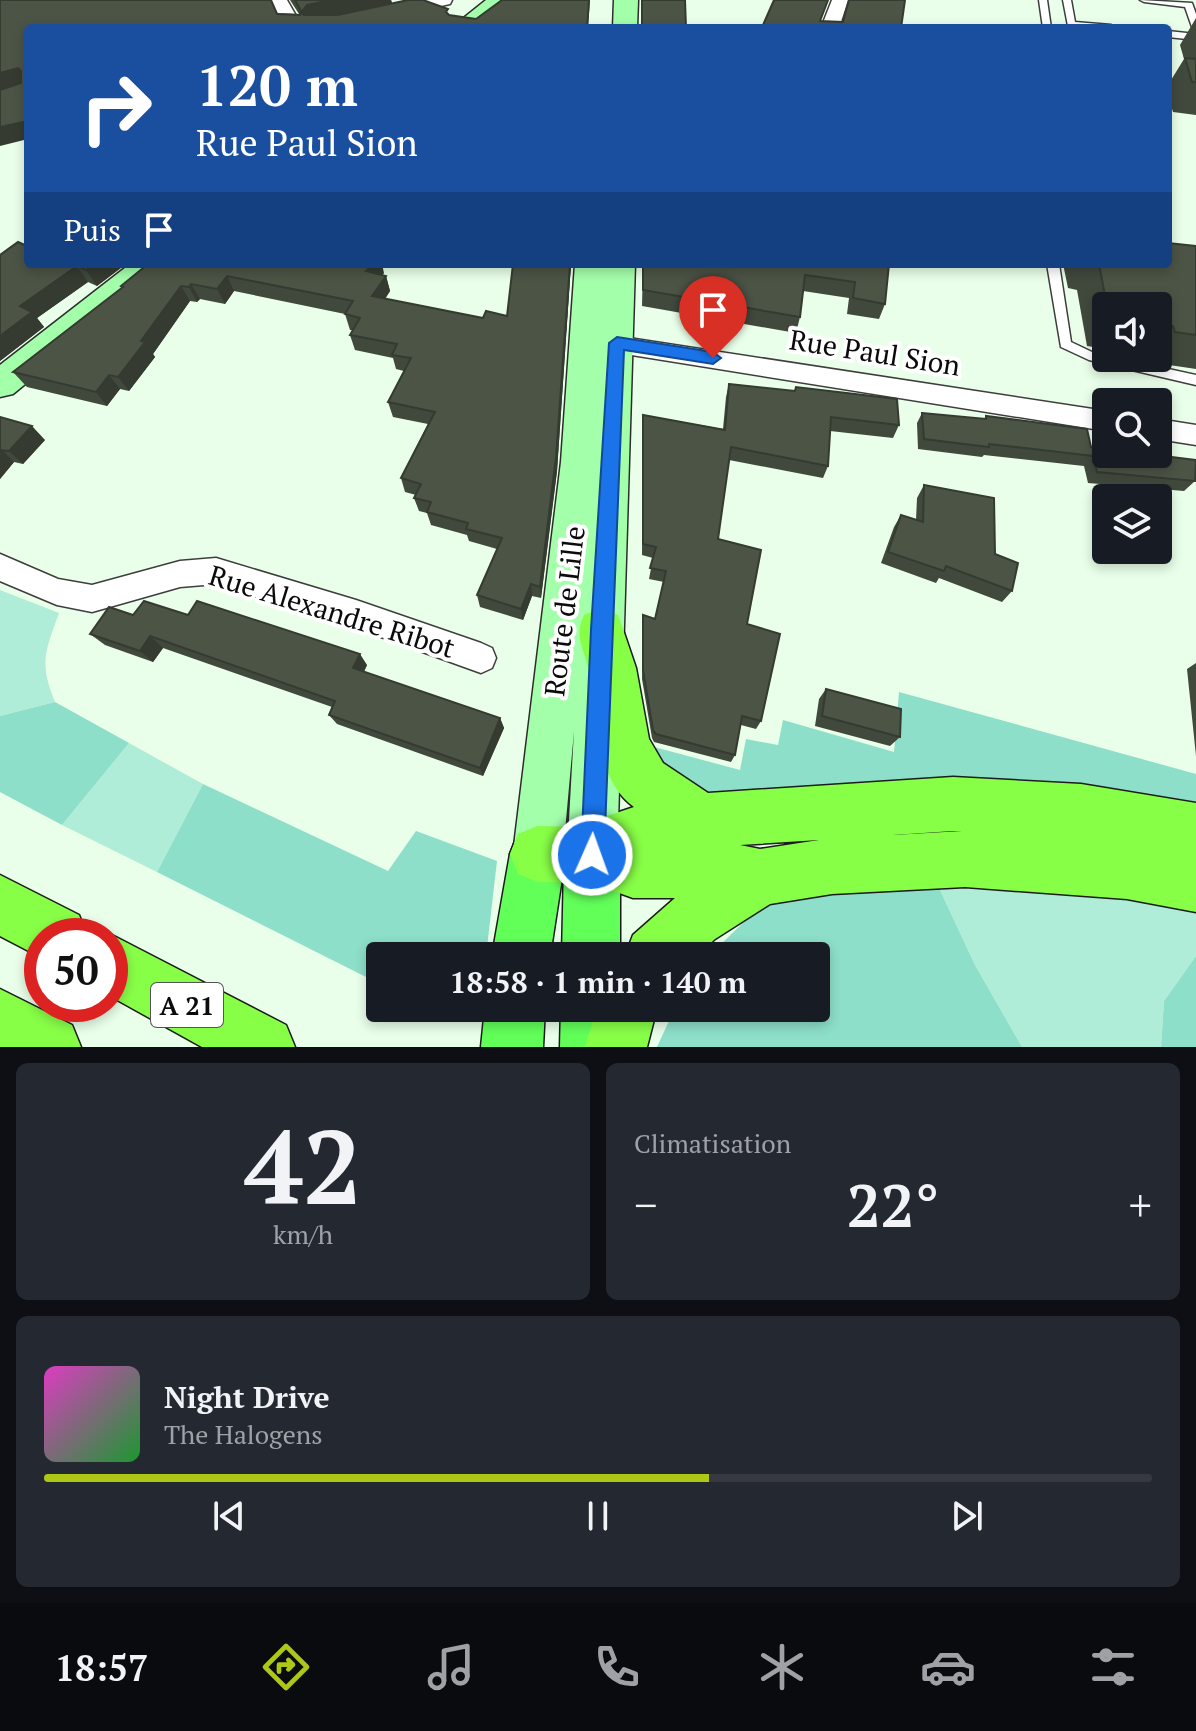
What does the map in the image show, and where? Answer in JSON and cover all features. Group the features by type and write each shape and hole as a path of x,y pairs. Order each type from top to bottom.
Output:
{"highway":[{"path":"601,630 612,668 624,747 644,782 701,821"},
{"path":"565,855 623,836 701,821 953,804 1081,811 1196,830"},
{"path":"565,855 633,870 727,871 760,877 832,866 965,859 1127,871 1196,884"},
{"path":"670,942 695,919 760,877"},
{"path":"0,904 25,918"},
{"name":"A 21","path":"128,974 264,1047"},
{"path":"0,1020 50,1047"},
{"path":"616,1047 623,1022"}],"main road":[{"path":"603,0 603,24"},
{"path":"625,24 626,0"},
{"path":"467,24 490,3"},
{"path":"0,384 146,268"},
{"name":"Route de Lille","path":"527,942 565,855 601,630 607,331 592,268"},
{"name":"Route de Lille","path":"587,942 565,855 580,462 618,268"},
{"path":"512,1047 514,1022"},
{"path":"591,1022 591,1047"}],"street":[{"path":"279,0 292,24"},
{"path":"336,24 444,0"},
{"path":"831,24 840,0"},
{"name":"Rue Paul Sion","path":"607,331 1092,418"},
{"path":"1172,431 1196,435"},
{"name":"Rue Alexandre Ribot","path":"0,567 77,597 112,594 198,569 216,571 356,614 481,658"}],"lane":[{"path":"614,24 617,0"},
{"path":"1043,0 1046,24"},
{"path":"1067,0 1071,24"},
{"path":"1144,0 1189,5 1196,27"},
{"path":"1172,34 1196,37"},
{"path":"606,268 607,331"},
{"path":"1054,268 1065,344 1089,356 1196,380"}],"shaded area":[{"path":"0,590 59,613 46,657 47,677 55,702 0,716"},
{"path":"899,692 1196,774 1196,810 682,791 643,744 740,770 746,739 778,745 783,720 894,752"},
{"path":"55,702 129,743 62,825 0,792 0,716"},
{"path":"129,743 203,784 157,872 62,825"},
{"path":"203,784 388,871 416,831 497,861 488,942 366,942 366,977 157,872"},
{"path":"825,887 939,888 975,965 1022,1047 657,1047 669,1022 830,1022 830,942 723,942 760,906"},
{"path":"939,888 1126,895 1196,907 1196,956 1164,1001 1161,1047 1022,1047 975,965"},
{"path":"1196,956 1196,1047 1161,1047 1164,1001"}],"building":[{"path":"0,0 271,0 277,14 300,15 295,0 332,0 307,5 301,13 338,15 408,0 423,0 448,9 446,12 449,15 476,19 502,0 589,0 587,24 24,24 24,122 0,127 0,90 21,83 21,71 18,68 0,73"},
{"path":"642,0 685,0 686,24 642,24"},
{"path":"774,0 828,0 820,21 843,22 849,0 905,0 902,24 763,24"},
{"path":"1185,58 1196,59 1196,82 1192,82"},
{"path":"18,242 24,245 24,268 74,268 20,306 32,312 0,336 0,255"},
{"path":"1172,243 1196,246 1196,335 1175,332 1172,292 1104,292 1100,268 1172,268"},
{"path":"143,268 369,268 366,271 386,276 372,296 483,318 486,311 507,316 513,268 570,268 556,457 540,587 531,584 521,609 477,595 502,538 466,529 468,523 427,512 431,502 414,498 421,484 401,478 435,412 388,402 411,358 392,355 397,344 350,335 360,318 345,314 353,301 227,276 217,289 191,284 189,287 181,286 118,377 109,375 96,392 13,372"},
{"path":"643,268 889,268 885,304 853,298 855,282 805,275 800,317 643,290"},
{"path":"729,384 795,391 796,387 897,399 899,425 831,417 828,466 731,447 718,539 761,550 747,624 780,634 761,721 742,716 735,755 656,734 643,670 643,615 655,619 666,571 650,568 656,547 643,544 643,415 725,430"},
{"path":"922,413 986,419 986,416 1087,429 1092,456 989,444 989,447 924,439"},
{"path":"0,417 32,426 9,451 0,450"},
{"path":"1172,457 1196,460 1195,481 1097,472 1096,468 1172,468"},
{"path":"924,485 994,498 995,554 1018,563 1012,591 946,566 944,571 888,552 901,515 923,522"},
{"path":"144,601 188,615 197,601 360,654 353,668 500,718 480,768 329,715 335,701 150,636 140,651 90,634 109,607 133,615"},
{"path":"826,689 901,709 900,737 822,716"}],"route":[{"path":"592,855 617,343 713,358"}]}
